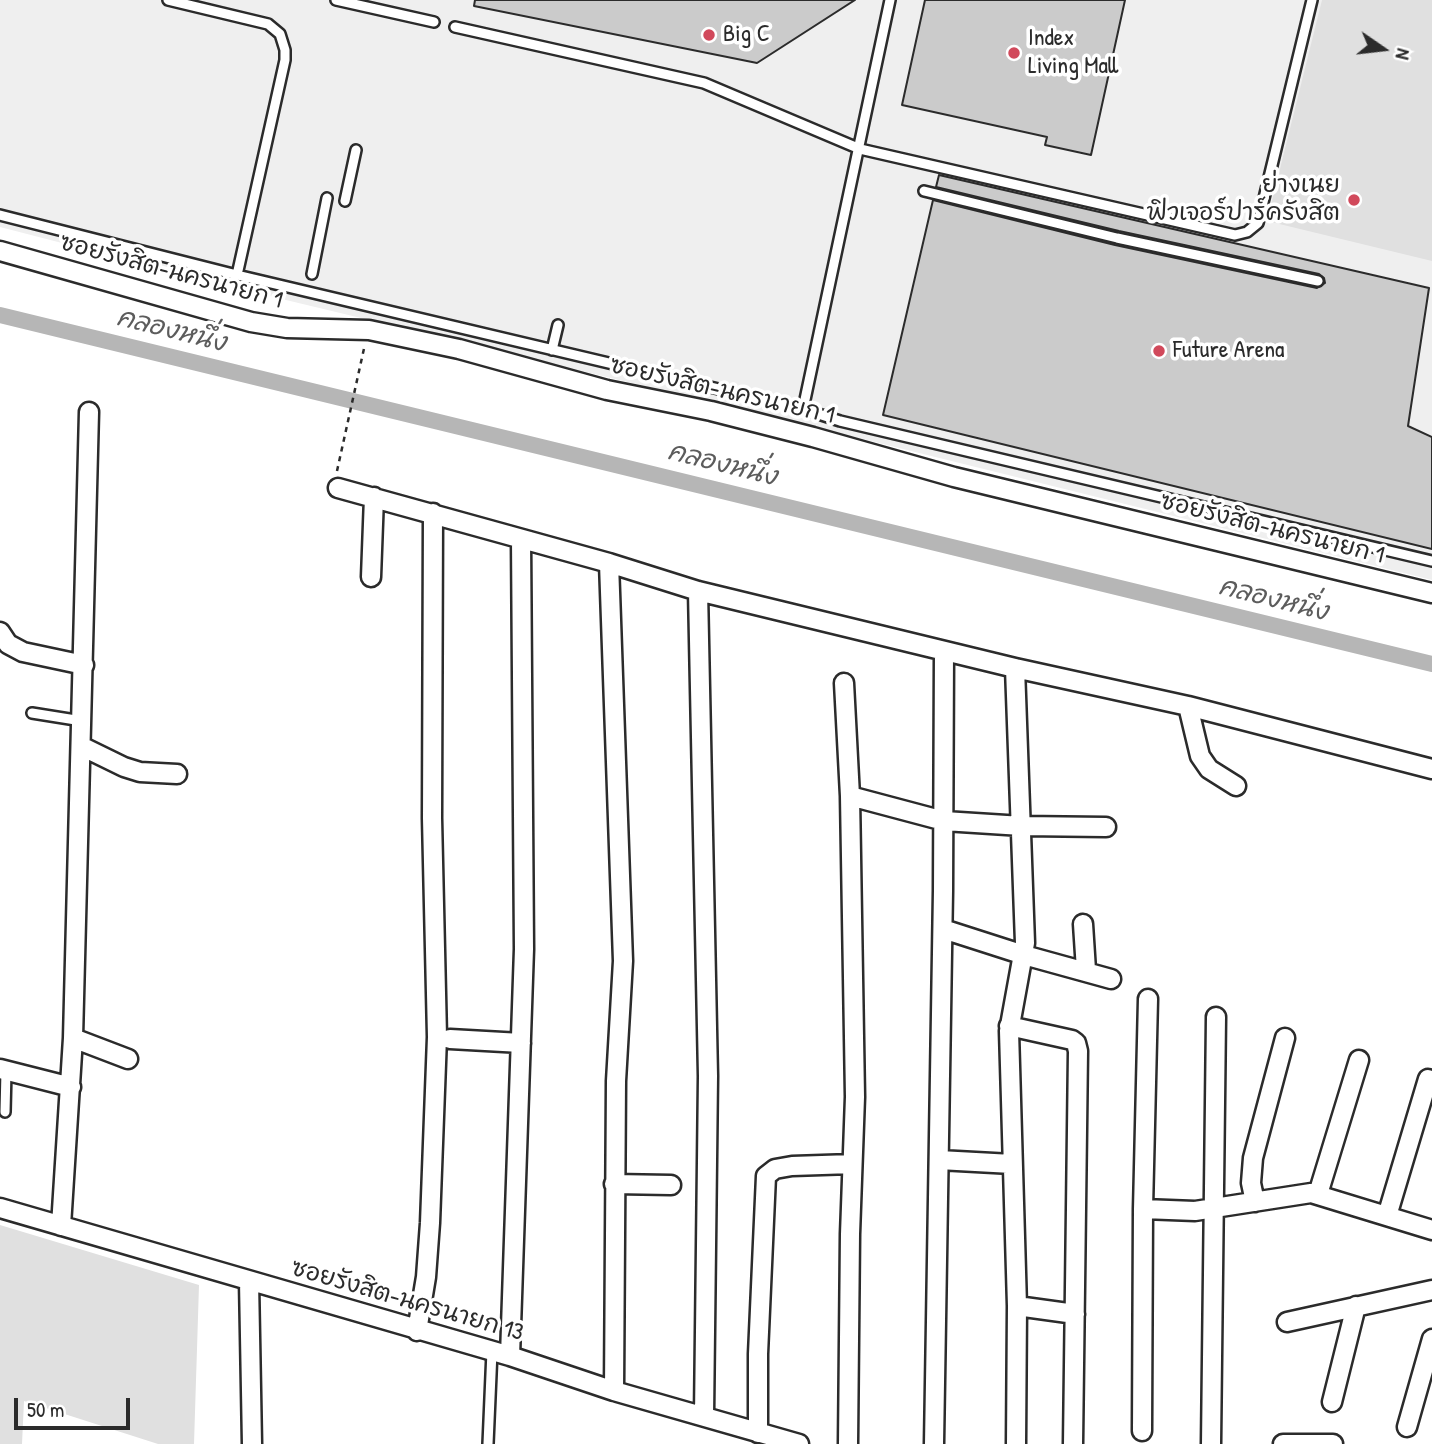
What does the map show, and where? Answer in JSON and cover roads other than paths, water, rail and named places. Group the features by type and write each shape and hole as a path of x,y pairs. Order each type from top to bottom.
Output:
{"street":[{"name":"ซอยรังสิต-นครนายก 1","path":"0,251 251,322 287,328 369,330 459,349 607,390 711,411 813,436 954,477 1432,593"},
{"path":"61,1226 73,1038 89,412"},
{"path":"338,488 609,563 698,591 944,652 1188,706 1432,769"},
{"path":"371,577 374,498"},
{"path":"417,1331 426,1277 430,1223 437,1037 432,818 433,513"},
{"path":"510,1356 524,949 521,539"},
{"path":"609,563 623,961 616,1081 614,1391"},
{"path":"698,591 708,1076 704,1416"},
{"path":"0,632 8,644 23,652 84,665"},
{"path":"934,1444 943,929 944,652"},
{"path":"1015,668 1024,955 1009,1026 1017,1306 1016,1444"},
{"path":"844,683 850,796 855,1097 848,1444"},
{"path":"1188,706 1200,756 1209,769 1236,786"},
{"path":"81,746 132,770 177,774"},
{"path":"850,796 944,821 1022,826 1106,827"},
{"path":"1083,924 1086,970"},
{"path":"943,929 1111,979"},
{"path":"1142,1431 1148,999"},
{"path":"1211,1444 1216,1017"},
{"path":"1009,1026 1072,1040 1076,1044 1079,1090 1073,1444"},
{"path":"73,1038 128,1059"},
{"path":"1255,1202 1251,1183 1253,1158 1285,1038"},
{"path":"450,1039 521,1043"},
{"path":"1318,1194 1359,1060"},
{"path":"3,1070 71,1087"},
{"path":"1387,1216 1428,1079"},
{"path":"939,1160 1012,1164"},
{"path":"758,1433 758,1354 765,1176 775,1169 792,1166 852,1164"},
{"path":"614,1184 671,1185"},
{"path":"1143,1209 1195,1211 1303,1193 1318,1194 1432,1230"},
{"name":"ซอยรังสิต-นครนายก 13","path":"0,1208 510,1356 614,1391 799,1444"},
{"path":"249,1281 252,1444"},
{"path":"1287,1322 1432,1290"},
{"path":"1017,1306 1075,1314"},
{"path":"1332,1402 1356,1306"},
{"path":"1407,1427 1432,1339"},
{"path":"1293,1444 1333,1444"}],"lane":[{"path":"168,0 268,24 280,34 285,50 237,275"},
{"path":"803,410 890,0"},
{"path":"455,27 704,83 860,149 1235,235 1247,232 1258,223 1312,0"},
{"path":"342,1 434,22"},
{"path":"345,201 355,150"},
{"path":"924,191 1117,238 1318,281"},
{"path":"312,274 327,198"},
{"path":"0,215 840,421 1432,561"},
{"path":"552,350 558,325"},
{"path":"32,713 82,721"},
{"path":"3,1070 5,1112"},
{"path":"488,1444 492,1351"}],"waterway":[{"name":"คลองหนึ่ง","path":"0,315 1432,664"}],"place":[{"name":"Big C","path":"709,35"},
{"name":"Index Living Mall","path":"1014,53"},
{"name":"ย่างเนย ฟิวเจอร์ปาร์ครังสิต","path":"1354,200"},
{"name":"Future Arena","path":"1159,351"}]}
